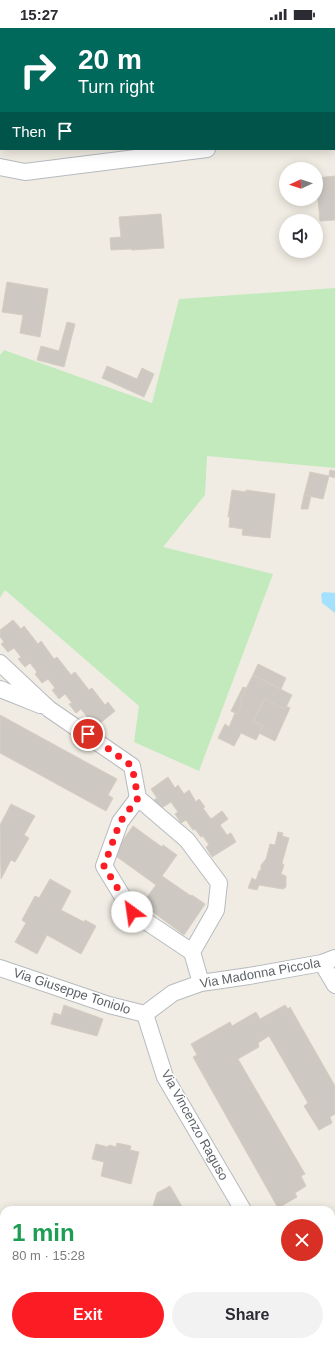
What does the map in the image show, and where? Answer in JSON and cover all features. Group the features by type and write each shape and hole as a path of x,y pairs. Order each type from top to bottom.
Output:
{"street":[{"path":"0,167 25,172 199,150"},
{"path":"0,663 49,709 132,766 138,798 187,840 219,884 216,910 192,952"},
{"path":"0,689 49,709"},
{"path":"138,798 120,822 104,866 132,912 192,952 201,983"},
{"path":"329,961 335,985"},
{"name":"Via Madonna Piccola","path":"145,1014 173,993 201,983 249,976 329,961"},
{"name":"Via Giuseppe Toniolo","path":"0,968 108,1005 145,1014"},
{"name":"Via Vincenzo Raguso","path":"145,1014 165,1077 241,1206"}],"green space":[{"path":"335,288 335,468 207,456 205,495 163,547 273,574 199,771 134,742 139,706 5,590 0,598 0,355 4,350 152,403 179,299"}],"water":[{"path":"324,592 335,593 335,613 322,603 321,594"}],"building":[{"path":"335,176 335,220 323,221 323,214 319,214 319,206 323,206 323,177"},
{"path":"161,214 164,248 111,250 110,238 121,237 119,217"},
{"path":"7,282 48,289 40,337 20,333 23,315 2,312"},
{"path":"67,322 75,324 64,367 37,360 41,346 59,351"},
{"path":"107,366 137,379 142,368 154,374 144,397 102,378"},
{"path":"330,470 335,471 335,478 329,476"},
{"path":"310,472 329,476 323,499 304,495"},
{"path":"232,490 246,492 246,490 275,494 270,538 242,535 243,529 229,527 230,517 228,517"},
{"path":"304,495 311,496 308,509 301,509"},
{"path":"13,620 21,629 24,626 38,644 41,641 54,659 57,657 71,675 75,672 89,690 92,688 105,705 108,702 115,711 93,729 86,720 88,718 81,709 76,713 69,704 72,703 65,694 59,699 52,690 55,688 48,679 42,683 35,674 37,672 30,663 25,667 18,659 21,657 14,648 8,652 1,644 4,642 0,637 0,630"},
{"path":"258,664 286,678 281,689 253,675"},
{"path":"253,675 292,695 285,709 264,699 253,721 263,726 256,740 241,733 234,746 218,738 225,724 229,727 235,713 237,714 243,702 240,700"},
{"path":"243,687 246,688 240,700 243,702 237,714 231,711"},
{"path":"264,699 285,709 286,706 290,708 275,741 259,733 263,726 253,721"},
{"path":"0,715 117,779 108,795 113,798 106,811 0,753"},
{"path":"168,777 175,788 178,785 184,794 189,790 196,802 199,799 205,807 203,808 211,819 222,811 228,819 220,825 227,835 231,833 236,842 212,857 206,847 209,845 203,836 201,837 195,829 193,830 186,820 181,823 175,814 178,812 171,802 160,809 154,800 157,798 151,789"},
{"path":"11,804 35,816 24,835 29,838 15,862 11,860 1,879 0,825"},
{"path":"133,826 162,847 163,845 177,855 162,876 205,904 184,935 142,904 156,885 113,854"},
{"path":"278,832 283,833 282,836 289,838 282,863 284,865 281,874 286,876 286,887 283,889 259,885 257,890 248,888 252,878 256,880 259,871 261,870 261,865 266,859 270,844 275,845"},
{"path":"50,879 71,891 61,910 84,922 85,920 96,926 81,954 47,935 37,954 15,942 26,923 22,920 35,896 39,898"},
{"path":"64,1005 103,1019 97,1036 51,1024 54,1013 61,1015"},
{"path":"285,1005 288,1009 290,1007 335,1086 335,1114 330,1117 332,1123 319,1130 304,1106 308,1103 269,1036 258,1043 259,1047 238,1059 305,1174 301,1176 306,1186 295,1193 297,1197 281,1206 277,1206 193,1057 197,1055 191,1044 230,1022 232,1026 256,1012 260,1019"},
{"path":"117,1143 131,1146 130,1150 139,1152 131,1184 101,1176 104,1162 92,1159 96,1144 116,1147"},
{"path":"170,1186 182,1206 153,1206 157,1193"}],"route":[{"path":"88,734 132,766 138,798 120,822 104,866 132,912"}]}
